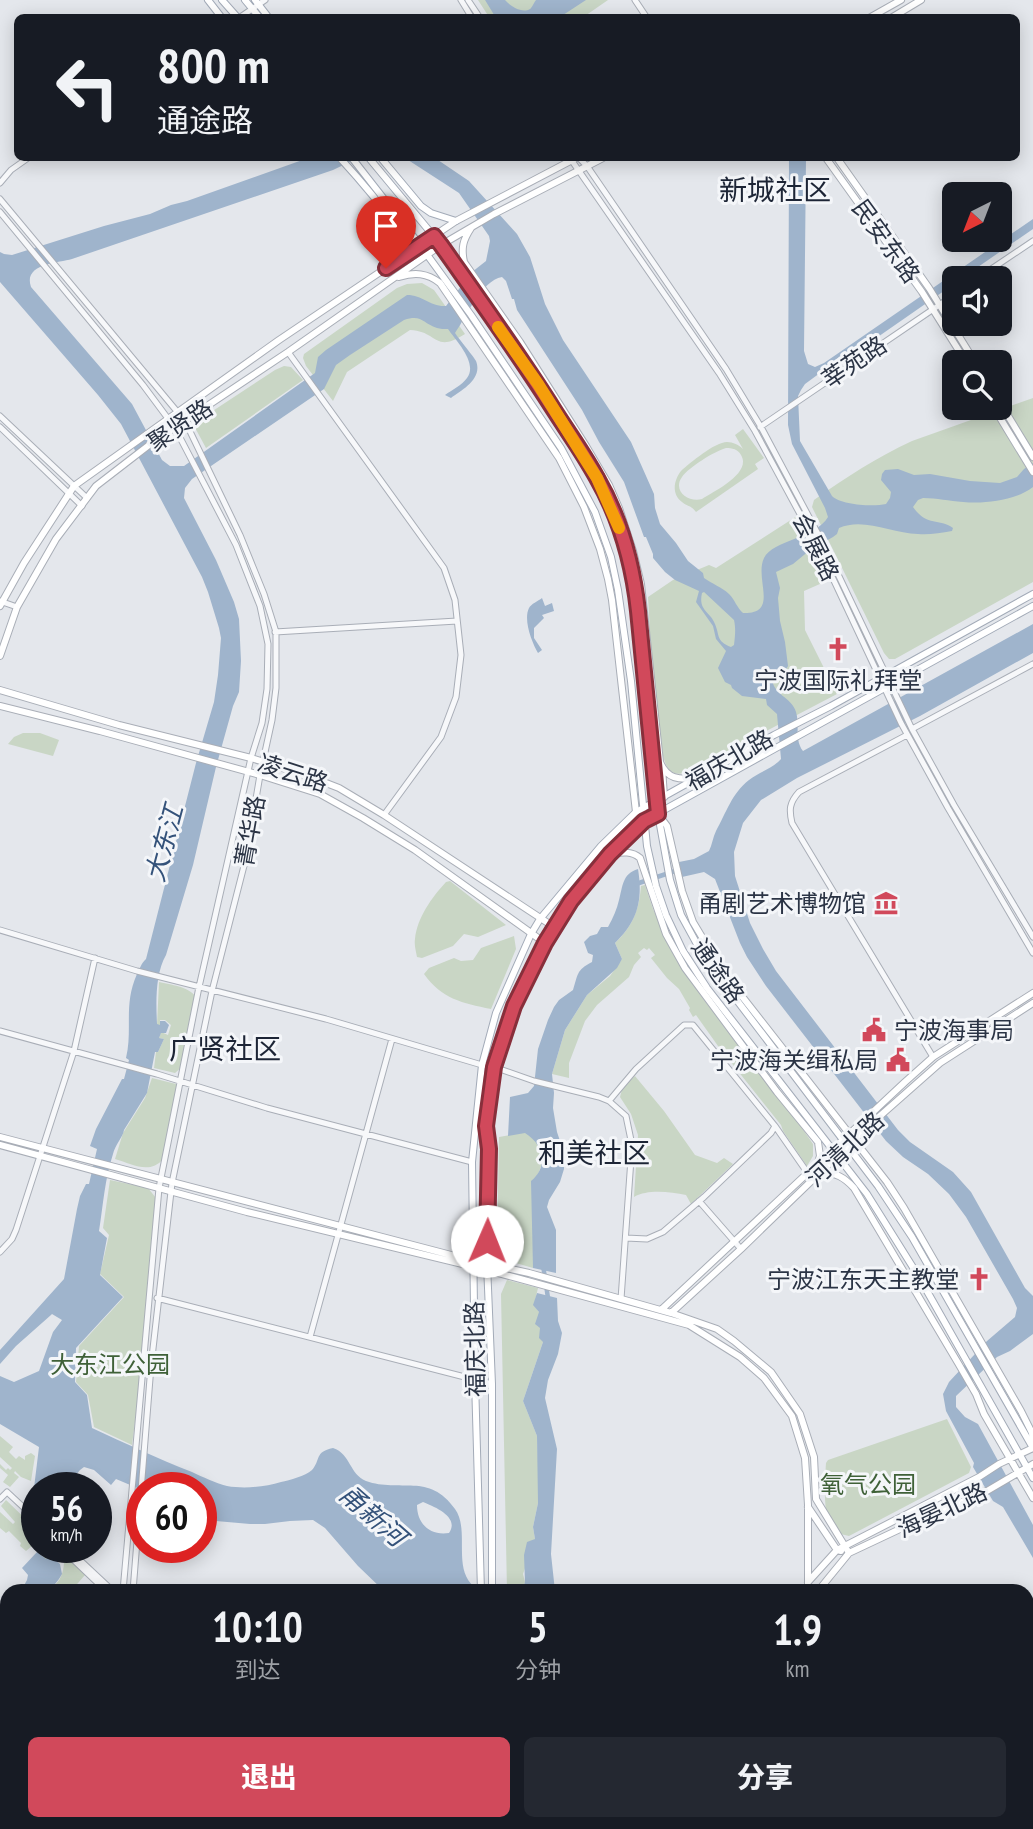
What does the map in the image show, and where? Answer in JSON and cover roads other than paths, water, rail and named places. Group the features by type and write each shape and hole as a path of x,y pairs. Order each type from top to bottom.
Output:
{"main road":[{"path":"208,0 219,14"},
{"path":"222,0 235,14"},
{"path":"245,0 258,3"},
{"path":"876,14 901,0"},
{"path":"897,14 920,0"},
{"path":"343,161 395,225 398,242 396,252 386,268"},
{"name":"通途路","path":"356,161 453,288 469,318 561,448 595,512 611,557 621,613 631,681 639,810 644,821 656,886 674,934 692,968 867,1194 919,1277 961,1361"},
{"name":"通途路","path":"372,161 434,236 482,302 538,384 597,478 611,506 635,585 660,798 658,814 664,855 681,915 705,957 851,1143 912,1237 1033,1447"},
{"path":"384,161 421,206 431,213 456,221"},
{"name":"聚贤路","path":"1,603 74,486 279,340 456,221 568,161"},
{"name":"聚贤路","path":"0,656 17,607 56,539 96,486 153,442 288,352 427,254 495,214 597,161"},
{"name":"民安东路","path":"828,161 926,290"},
{"name":"民安东路","path":"839,161 967,350"},
{"path":"475,225 463,241 461,251 464,262 520,342 609,485 633,551 641,584 662,766 660,798"},
{"path":"391,280 412,274 432,276 469,318"},
{"name":"民安东路","path":"935,304 960,350"},
{"path":"1002,420 1025,452 1033,457"},
{"path":"1009,420 1033,472"},
{"name":"福庆北路","path":"481,1584 472,1162 482,1065 496,1013 531,934 540,919 601,846 639,810 1033,594"},
{"name":"福庆北路","path":"492,1584 492,1384 487,1267 489,1149 486,1126 494,1067 514,1006 545,943 571,901 610,854 644,821 1033,606"},
{"name":"凌云路","path":"0,690 251,758 339,788 554,927"},
{"name":"凌云路","path":"0,706 100,730 320,794 415,850 545,943"},
{"path":"662,766 675,779 697,778"},
{"path":"658,814 667,827 693,922 723,972 846,1136"},
{"path":"610,854 627,852 640,858 666,934 685,968 777,1092 818,1142 818,1164"},
{"name":"河清北路","path":"671,1312 741,1250 811,1177 818,1164 933,1057 1033,993"},
{"name":"河清北路","path":"662,1310 734,1241 811,1177 821,1172 940,1063 1033,1003"},
{"path":"0,1137 160,1184 340,1226 474,1264"},
{"path":"851,1143 904,1208 1032,1433 1033,1447"},
{"path":"0,1145 41,1151"},
{"path":"821,1172 845,1178 854,1188 973,1381 1020,1455 1030,1466 1033,1478"},
{"path":"172,1187 247,1212 337,1235 536,1275 671,1312 717,1329 771,1372 800,1414 814,1457 816,1499 848,1550"},
{"path":"487,1267 540,1285 690,1325 740,1357 764,1378 792,1416 804,1458 808,1505 808,1582"},
{"path":"973,1381 984,1414 1033,1498"},
{"name":"海晏北路","path":"848,1550 1033,1447"},
{"name":"海晏北路","path":"848,1550 987,1491 1030,1466"},
{"path":"808,1505 837,1550"},
{"path":"808,1582 837,1550 848,1550"},
{"path":"823,1584 848,1550"}],"street":[{"path":"244,14 258,3"},
{"path":"0,183 24,161"},
{"name":"会展路","path":"575,161 758,429"},
{"name":"会展路","path":"579,161 587,166 726,369 810,525 947,808 1033,953"},
{"name":"菁华路","path":"0,199 185,421 240,535 276,632 276,688 272,720 246,858 191,1084 172,1187 151,1366 143,1472"},
{"path":"0,212 169,418 236,545 260,606 267,633 267,689 262,723 247,772 199,986 160,1184 123,1584"},
{"path":"996,266 1033,241"},
{"name":"莘苑路","path":"758,429 942,301"},
{"path":"288,352 444,568 455,600 461,655 456,696 441,737 384,816"},
{"path":"0,416 87,498"},
{"path":"0,427 82,506"},
{"path":"1,603 17,607"},
{"path":"267,633 457,621"},
{"path":"933,1057 792,823 789,811 791,800 799,792 1033,664"},
{"name":"会展路","path":"909,732 1033,937"},
{"path":"0,930 162,978 326,1019 609,1101 625,1116 632,1145 621,1299"},
{"path":"0,1252 12,1239 74,1051 94,958"},
{"path":"609,1101 636,1069 684,1025 693,1025 775,1126 811,1177"},
{"path":"0,1031 275,1110 472,1162"},
{"path":"310,1337 392,1039"},
{"path":"626,1238 647,1239 663,1231 699,1201 771,1133 775,1126"},
{"path":"699,1201 741,1250"},
{"path":"150,1297 492,1384"},
{"path":"4,1497 21,1510"},
{"path":"77,1563 99,1584"},
{"path":"83,1563 106,1584"},
{"name":"菁华路","path":"134,1584 135,1563"}],"water":[{"path":"485,0 505,0 523,11 531,9 536,0 586,0 565,14 494,14"},
{"path":"300,161 352,161 333,170 72,259 43,266 32,273 31,287 132,404 162,460 170,466 184,466 315,373 318,357 326,350 407,295 446,306 472,272 486,261 489,236 459,193 410,161 439,161 469,181 517,234 530,257 545,304 563,340 631,442 654,494 660,524 688,561 703,573 704,578 729,594 743,613 754,612 763,602 762,566 769,552 814,530 828,517 792,444 788,425 789,161 806,161 804,351 808,364 815,367 824,363 942,282 942,292 805,384 798,396 800,441 832,496 850,503 886,504 891,492 881,480 885,470 898,469 914,475 930,474 1000,483 1017,477 1033,463 1033,487 1017,496 990,502 971,503 923,498 913,507 918,513 928,520 948,525 953,528 952,531 922,534 868,525 848,525 839,528 837,534 793,564 776,572 780,588 780,621 788,666 783,674 772,677 773,683 794,707 799,742 803,751 1033,624 1033,653 920,716 797,778 761,800 743,823 734,852 735,876 750,923 776,971 898,1130 910,1142 953,1172 971,1192 1025,1288 1033,1296 1033,1334 997,1357 956,1396 956,1407 965,1417 978,1424 1033,1525 1033,1558 1003,1507 993,1501 973,1467 974,1463 946,1411 943,1394 949,1382 987,1341 1015,1317 1017,1308 1013,1299 966,1217 949,1194 886,1141 766,986 740,943 715,879 704,872 682,877 679,862 694,859 709,851 716,831 738,791 749,780 781,759 777,714 767,705 766,699 742,696 725,682 718,668 726,651 716,639 713,626 696,602 699,591 675,580 653,558 624,482 582,410 517,310 502,277 487,285 481,292 455,333 475,359 477,373 466,388 451,398 445,395 462,383 470,372 465,353 448,329 437,328 418,319 404,320 336,365 324,389 192,479 185,488 184,498 216,560 239,619 239,692 216,767 193,865 158,980 157,1024 165,1021 169,1025 166,1033 161,1033 159,1038 164,1039 158,1052 155,1052 147,1093 115,1147 106,1182 99,1231 107,1238 100,1275 123,1297 76,1348 75,1382 87,1395 92,1428 192,1472 126,1472 126,1483 116,1479 112,1484 112,1472 96,1472 84,1467 78,1472 36,1472 39,1447 0,1424 0,1376 14,1382 39,1371 53,1332 62,1320 52,1314 0,1364 0,1350 64,1279 80,1196 86,1184 89,1184 97,1149 90,1146 96,1129 124,1079 129,1060 126,1058 130,996 137,974 146,959 214,702 221,638 202,577 121,424 0,282 0,252 12,255 150,214","holes":["702,593 734,620 734,645 731,647 721,640 713,620 703,607"]},
{"path":"1033,219 1033,229 1012,243 1012,233"},
{"path":"985,252 1000,252 979,266 965,266"},
{"path":"542,598 545,606 552,603 554,611 542,615 544,618 534,628 534,638 542,650 538,653 529,631 527,613 530,607"},
{"path":"638,869 640,891 637,909 629,927 615,943 622,959 617,968 587,995 565,1030 552,1074 553,1108 564,1153 564,1169 560,1182 547,1207 556,1230 556,1273 533,1268 531,1181 540,1169 542,1156 536,1143 525,1133 508,1136 510,1097 528,1093 534,1086 538,1049 554,1007 573,990 580,970 592,962 593,955 588,953 584,942 597,934 601,927 608,927 624,881"},
{"path":"537,1293 557,1298 558,1321 562,1333 545,1398 557,1449 551,1554 554,1584 524,1584 524,1555 527,1542 535,1539 533,1527 538,1503 537,1436 523,1401 543,1342 539,1338 540,1328 535,1324 539,1312 533,1305"},
{"name":"甬新河","path":"333,1448 343,1455 360,1478 366,1481 424,1487 445,1498 459,1518 465,1573 472,1584 377,1584 325,1528 313,1520 250,1524 217,1521 217,1482 234,1487 254,1487 297,1478 312,1470 320,1454","holes":["423,1502 445,1513 452,1527 449,1533 436,1533 422,1523 417,1505"]},
{"path":"27,1563 59,1563 62,1574 55,1584 25,1584 28,1575 22,1568"}],"waterway":[{"path":"636,884 678,870"},
{"path":"543,1265 548,1298"}],"place":[{"name":"宁波国际礼拜堂","path":"838,649"},
{"name":"甬剧艺术博物馆","path":"886,903"},
{"name":"宁波海事局","path":"874,1030"},
{"name":"宁波海关缉私局","path":"898,1060"},
{"name":"宁波江东天主教堂","path":"979,1279"}],"district":[{"name":"新城社区","path":"775,189"},
{"name":"广贤社区","path":"225,1048"},
{"name":"和美社区","path":"594,1152"}],"water label":[{"name":"大东江","path":"164,843"}],"park label":[{"name":"大东江公园","path":"110,1364"},
{"name":"氧气公园","path":"868,1484"}]}
